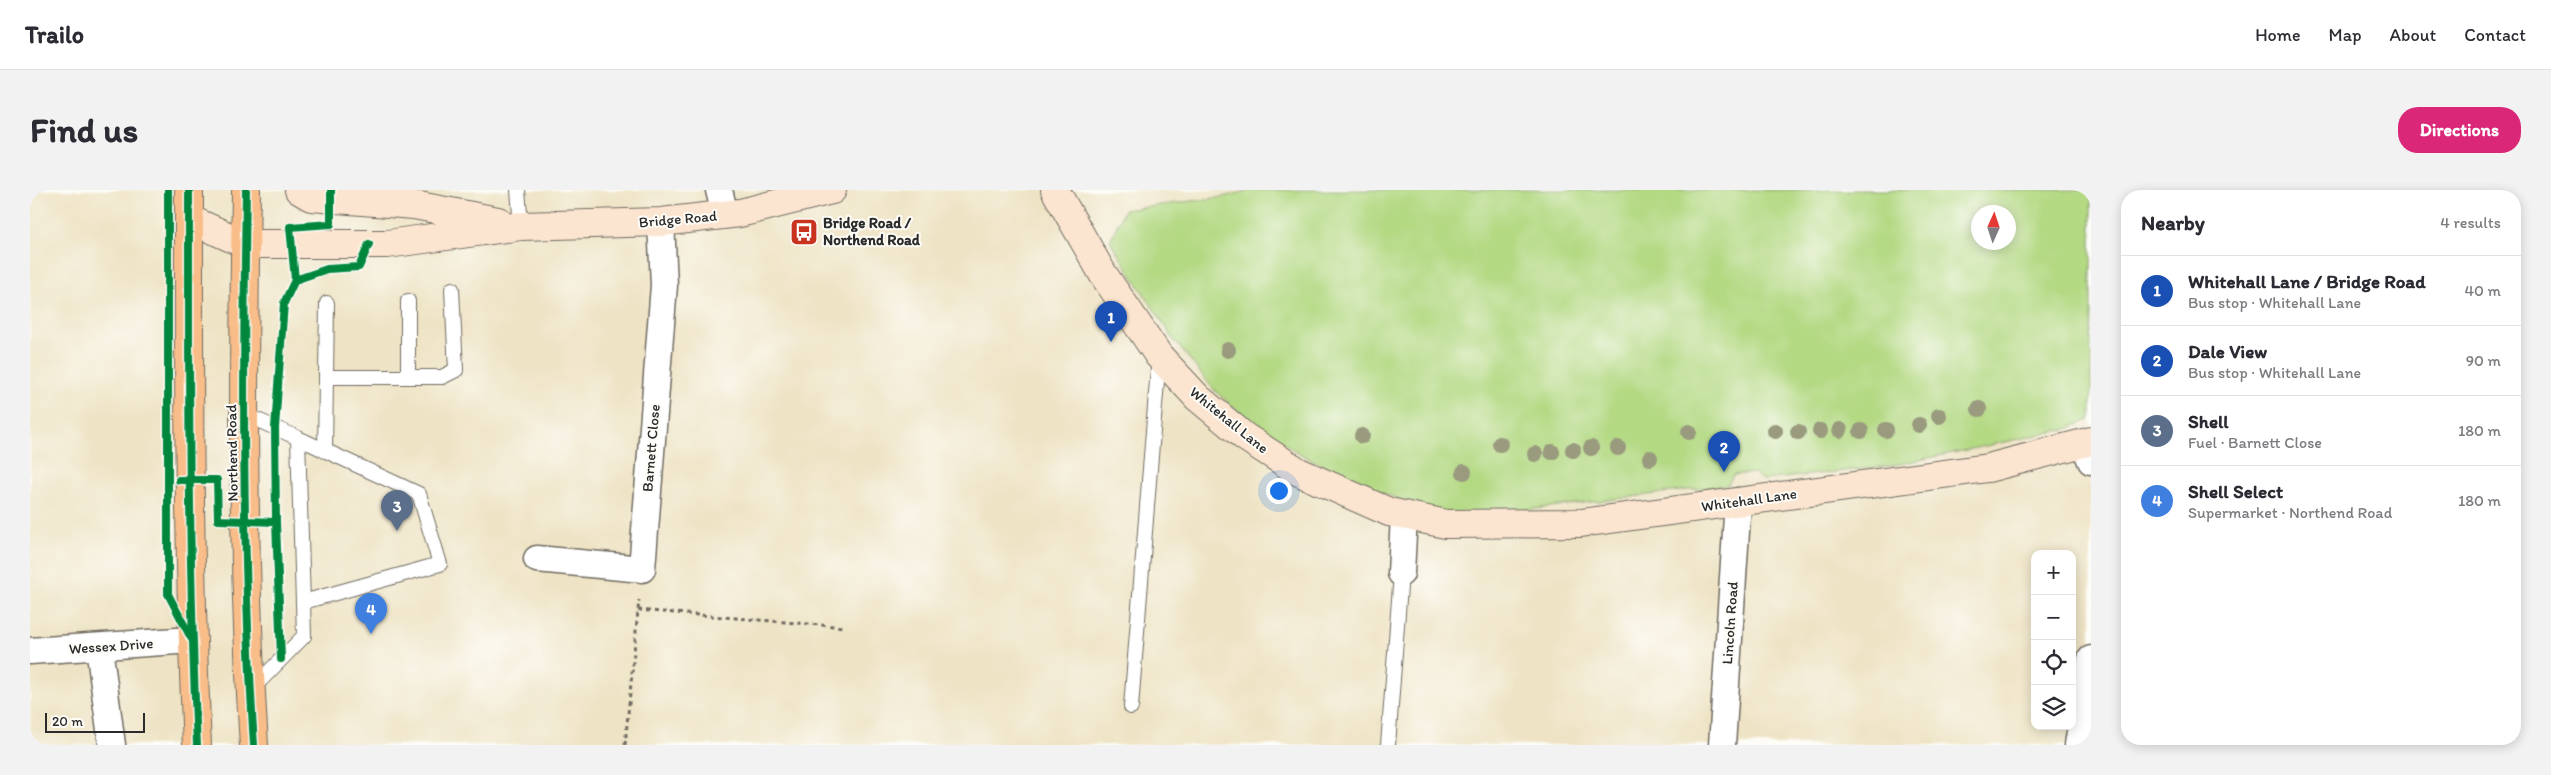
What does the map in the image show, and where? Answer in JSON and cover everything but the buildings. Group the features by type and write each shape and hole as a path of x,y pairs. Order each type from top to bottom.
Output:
{"main road":[{"path":"189,190 188,480 197,745"},
{"name":"Northend Road","path":"246,190 244,414 254,745"}],"street":[{"name":"Bridge Road","path":"299,190 311,197 414,205 521,226"},
{"name":"Bridge Road","path":"245,244 387,244 521,226 661,222 722,202 808,198 832,190"},
{"name":"Whitehall Lane","path":"1055,190 1103,274 1159,356 1198,398 1246,437 1292,467 1389,512 1404,516 1446,524 1581,523 1988,468 2089,449"},
{"path":"189,219 245,244"},
{"name":"Barnett Close","path":"642,569 664,285 661,222"},
{"name":"Lincoln Road","path":"1722,745 1738,501"},
{"path":"1401,573 1404,516"},
{"path":"537,559 642,569"},
{"name":"Wessex Drive","path":"30,651 192,640"},
{"path":"99,647 112,745"},
{"path":"2078,745 2091,659"}],"lane":[{"path":"518,190 521,226"},
{"path":"327,376 442,377 456,370 452,289"},
{"path":"408,301 408,377"},
{"path":"325,451 327,304"},
{"path":"1131,707 1159,356"},
{"path":"244,414 419,494 440,564 303,602"},
{"path":"251,691 304,636 298,438"},
{"path":"1388,745 1401,573"}],"path":[{"path":"625,745 642,569"},
{"path":"638,610 845,627"}],"green space":[{"path":"1252,190 2091,190 2091,419 2067,429 1890,466 1762,480 1754,473 1733,475 1728,485 1478,516 1430,511 1365,486 1304,456 1253,424 1215,391 1173,339 1110,241 1124,210 1222,197"}],"cycle path":[{"path":"168,190 168,594 191,638"},
{"path":"189,190 191,537 197,745"},
{"path":"246,190 244,468 247,607 254,745"},
{"path":"281,659 275,428 284,303 295,280 290,227 331,224 331,190"},
{"path":"295,280 327,269 359,267 369,244"},
{"path":"179,480 217,480 218,520 276,522"}],"place":[{"name":"Bridge Road / Northend Road","path":"804,232"},
{"name":"Whitehall Lane / Bridge Road","path":"1111,342"},
{"name":"Dale View","path":"1724,472"},
{"name":"Shell","path":"397,531"},
{"name":"Shell Select","path":"371,634"}]}
